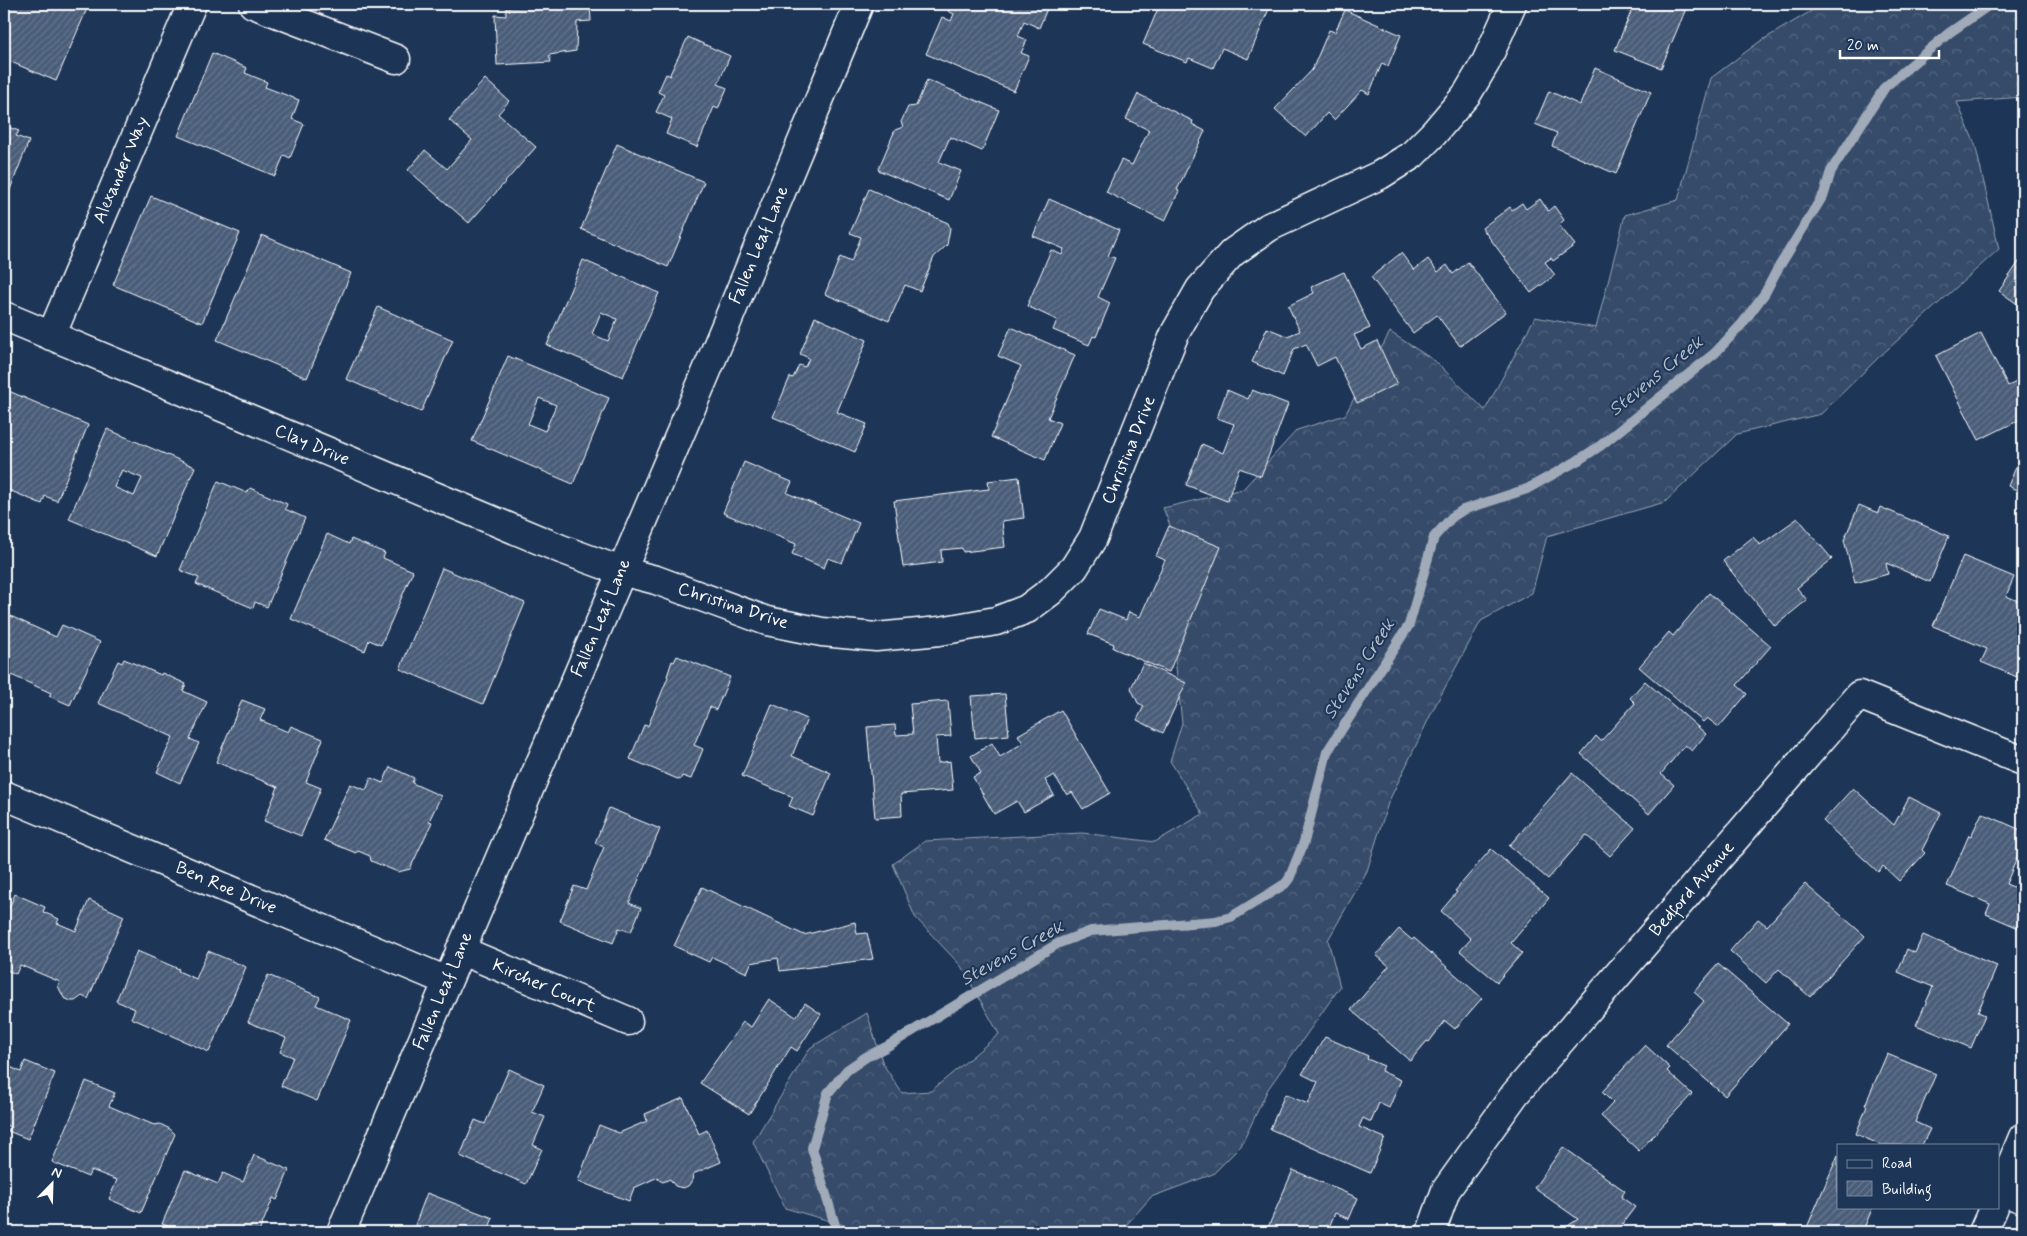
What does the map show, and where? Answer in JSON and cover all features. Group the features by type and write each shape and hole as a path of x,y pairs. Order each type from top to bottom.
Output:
{"street":[{"name":"Alexander Way","path":"51,336 192,4"},
{"path":"253,4 396,59"},
{"name":"Fallen Leaf Lane","path":"341,1232 620,571 706,373 859,4"},
{"name":"Christina Drive","path":"620,571 656,580 767,621 822,632 876,636 940,630 996,621 1027,609 1051,591 1074,568 1093,538 1175,333 1200,289 1232,253 1269,227 1380,174 1412,155 1434,133 1467,94 1486,62 1508,5"},
{"name":"Clay Drive","path":"4,316 552,545 620,571"},
{"name":"Bedford Avenue","path":"1431,1232 1446,1190 1515,1094 1859,695 2023,761"},
{"name":"Ben Roe Drive","path":"4,795 447,981"},
{"name":"Kircher Court","path":"460,950 628,1021"},
{"path":"2004,1199 2023,1137"},
{"path":"1983,1232 1998,1208"}],"green space":[{"path":"1823,4 2023,4 2023,97 1957,102 1975,144 1999,249 1879,357 1821,414 1737,434 1665,502 1547,536 1532,593 1481,621 1435,706 1388,803 1367,871 1328,940 1340,987 1268,1089 1241,1146 1213,1174 1151,1197 1120,1232 868,1232 785,1208 753,1142 810,1048 867,1013 883,1064 902,1093 931,1091 999,1034 961,966 915,917 893,864 925,841 1082,833 1155,842 1203,814 1170,761 1182,723 1172,630 1182,555 1163,508 1243,489 1297,430 1345,415 1390,332 1435,361 1485,410 1535,317 1596,328 1625,215 1678,200 1711,78 1759,42"}],"building":[{"path":"4,4 89,4 56,81 4,59"},
{"path":"531,4 590,4 591,21 577,22 576,51 549,55 551,62 497,65 495,15 506,16 506,8 531,6"},
{"path":"950,4 1049,4 1039,28 1024,21 1018,36 1027,40 1021,53 1029,56 1014,91 926,54 942,17 951,21 954,14 948,11"},
{"path":"1160,4 1271,4 1248,59 1222,48 1213,68 1189,58 1187,62 1143,44"},
{"path":"1610,4 1688,4 1661,68 1615,50 1631,12"},
{"path":"1345,10 1401,35 1388,66 1382,63 1369,94 1362,90 1334,120 1327,113 1306,137 1275,109 1312,70 1329,30 1335,32"},
{"path":"688,37 730,56 718,84 727,88 718,109 714,107 697,147 666,134 672,119 656,112 664,95 658,92 666,74 671,76 670,74"},
{"path":"212,53 247,68 245,73 267,82 265,87 299,100 292,119 304,124 290,158 284,155 275,176 178,136"},
{"path":"1595,68 1651,92 1616,174 1552,146 1557,133 1535,124 1549,91 1580,105"},
{"path":"485,79 509,101 498,114 536,147 469,223 408,170 425,150 447,169 472,140 449,120"},
{"path":"927,80 999,110 982,151 950,137 939,162 961,171 949,200 878,170 895,130 903,127 901,122 908,107 916,106"},
{"path":"1138,94 1193,121 1192,124 1205,131 1177,190 1179,191 1165,221 1106,192 1121,160 1132,165 1149,130 1126,119"},
{"path":"4,119 10,122 8,127 19,131 16,136 29,141 4,205"},
{"path":"617,144 704,182 668,267 581,229"},
{"path":"869,189 948,223 950,228 947,245 934,257 920,291 905,285 889,321 825,294 840,257 851,262 861,237 850,233"},
{"path":"151,196 240,233 202,323 113,285"},
{"path":"1049,199 1119,230 1108,256 1115,258 1098,297 1110,303 1096,337 1093,336 1089,345 1053,330 1057,320 1027,306 1051,250 1062,255 1064,249 1033,236"},
{"path":"1540,199 1548,211 1554,206 1564,220 1559,225 1575,245 1553,261 1551,258 1545,262 1555,275 1531,293 1482,228 1510,207 1512,210 1522,203 1526,209"},
{"path":"262,235 351,273 307,378 217,340"},
{"path":"1401,253 1414,270 1428,259 1438,272 1447,265 1453,274 1468,262 1506,312 1460,346 1437,315 1413,333 1371,277"},
{"path":"2023,256 2023,308 1999,291"},
{"path":"583,260 659,293 623,377 547,345","holes":["601,312 617,319 608,341 592,334"]},
{"path":"1344,272 1370,328 1354,335 1361,349 1377,341 1397,384 1357,403 1335,357 1317,366 1306,344 1294,349 1283,376 1252,362 1267,328 1287,336 1300,331 1288,306 1314,293 1311,287"},
{"path":"378,307 453,340 421,412 346,379"},
{"path":"815,317 867,340 837,412 867,424 855,452 773,417 790,377 793,378 799,365 805,367 809,358 800,354"},
{"path":"1011,327 1075,355 1048,418 1060,423 1045,460 991,437 1021,366 998,356"},
{"path":"1981,333 2008,386 2023,379 2023,418 1979,440 1936,356"},
{"path":"508,356 609,398 573,484 472,441","holes":["539,398 556,405 545,431 528,424"]},
{"path":"4,389 88,425 57,501 45,496 42,504 4,488"},
{"path":"1227,390 1248,399 1252,390 1288,404 1261,476 1239,468 1227,501 1186,485 1202,444 1223,453 1234,424 1217,418"},
{"path":"107,429 195,467 157,556 69,519","holes":["122,470 142,478 134,496 114,487"]},
{"path":"2023,451 2023,493 2008,486"},
{"path":"744,462 792,482 787,493 859,523 842,563 828,558 824,568 792,554 796,544 723,513"},
{"path":"1019,477 1024,518 1002,521 1005,547 963,552 962,548 941,550 942,562 903,567 894,501 989,489 988,481"},
{"path":"218,481 247,493 250,488 287,504 285,509 305,518 267,607 255,602 253,608 196,584 199,578 180,570"},
{"path":"1859,505 1878,513 1880,507 1949,536 1930,582 1886,563 1888,574 1855,583 1844,540"},
{"path":"1798,518 1832,559 1797,588 1807,600 1775,626 1723,561 1753,537 1760,545"},
{"path":"1169,526 1221,547 1169,672 1113,648 1114,644 1088,634 1099,609 1126,620 1129,612 1140,617 1165,560 1156,556"},
{"path":"327,534 349,544 351,539 385,553 383,558 413,571 381,645 369,640 365,651 291,619"},
{"path":"1963,556 2014,577 2006,596 2023,603 2023,663 2017,677 1981,662 1987,649 1933,626"},
{"path":"442,568 525,603 483,704 400,669"},
{"path":"1709,593 1771,646 1737,685 1747,694 1719,727 1707,718 1703,722 1639,667 1669,632 1673,636"},
{"path":"4,613 56,637 62,625 100,642 70,705 49,696 51,693 7,673 4,679"},
{"path":"677,656 730,677 716,710 710,707 694,745 703,749 691,779 682,776 680,780 630,759 644,725 648,726 668,677 672,661 674,662"},
{"path":"124,659 186,684 183,691 207,702 190,739 199,743 180,783 157,772 173,737 98,703 118,661 122,663"},
{"path":"1143,663 1186,683 1163,733 1137,720 1144,706 1138,703 1131,688"},
{"path":"1645,681 1706,734 1692,751 1685,745 1661,774 1674,785 1649,814 1581,754 1596,736 1601,741 1635,703 1630,698"},
{"path":"1005,694 1009,735 975,738 971,696"},
{"path":"242,700 265,709 260,720 288,732 291,726 323,739 306,782 321,788 301,836 264,821 278,787 216,762"},
{"path":"948,701 951,736 936,737 938,763 950,761 953,790 901,794 902,816 875,818 867,727 895,725 896,735 913,734 910,704"},
{"path":"772,704 807,719 792,756 831,773 813,816 789,806 793,797 742,776"},
{"path":"1061,710 1110,793 1083,809 1072,792 1067,795 1054,775 1045,780 1054,795 1024,812 1017,801 994,814 973,777 981,773 971,756 992,743 1000,757 1023,743 1018,735"},
{"path":"390,767 414,778 412,783 441,796 429,821 432,822 410,869 398,872 371,861 370,856 358,851 356,853 324,840 350,784 366,790 371,778 383,783"},
{"path":"1572,773 1635,828 1610,856 1586,835 1548,879 1509,846"},
{"path":"1853,788 1894,825 1909,797 1941,813 1922,850 1925,853 1899,881 1883,866 1878,872 1823,821"},
{"path":"609,808 660,829 629,903 641,908 631,932 619,928 613,943 560,921 574,886 586,890 604,847 595,843"},
{"path":"1982,813 2023,831 2023,844 2006,884 2023,891 2023,923 2021,929 1986,914 1990,904 1947,886 1969,835 1971,836"},
{"path":"1491,849 1549,898 1511,943 1522,953 1497,982 1460,951 1471,939 1441,911 1457,892 1455,891"},
{"path":"1805,884 1865,936 1810,997 1779,969 1766,983 1730,951 1758,919 1767,926"},
{"path":"702,887 804,935 855,922 857,934 867,933 873,959 780,971 778,958 751,963 747,973 712,957 709,962 674,946"},
{"path":"15,894 45,907 43,912 59,919 57,923 76,931 89,900 124,916 88,999 82,996 75,1001 64,998 58,986 60,982 20,965 16,974 4,969 4,920"},
{"path":"1399,929 1412,940 1414,938 1482,998 1455,1029 1445,1021 1429,1042 1427,1041 1410,1061 1351,1010 1389,966 1376,955"},
{"path":"1923,935 1997,966 1978,1012 1985,1015 1971,1048 1916,1025 1933,987 1898,972 1907,949 1915,953"},
{"path":"137,951 179,969 178,971 196,979 208,951 246,967 209,1052 131,1018 135,1009 116,1001"},
{"path":"1718,964 1788,1024 1725,1096 1666,1045 1704,1001 1694,992"},
{"path":"268,975 320,997 316,1005 351,1020 317,1101 281,1086 293,1057 280,1052 286,1038 248,1022"},
{"path":"769,999 796,1017 805,1003 821,1014 797,1051 791,1047 749,1114 700,1083 743,1022 751,1027"},
{"path":"1325,1037 1368,1056 1367,1059 1384,1066 1381,1071 1401,1080 1389,1108 1379,1103 1371,1122 1363,1118 1359,1127 1385,1138 1370,1173 1270,1129 1285,1094 1308,1104 1318,1082 1302,1074"},
{"path":"1645,1045 1670,1068 1667,1071 1692,1094 1639,1151 1601,1116 1613,1103 1602,1092"},
{"path":"1887,1054 1936,1074 1915,1122 1930,1129 1922,1144 1879,1144 1856,1134 1867,1106 1865,1105"},
{"path":"25,1061 55,1073 28,1139 8,1131 10,1127 4,1124 4,1064 21,1072"},
{"path":"509,1069 544,1085 532,1112 545,1117 533,1145 542,1149 526,1184 460,1156 475,1120 485,1124"},
{"path":"86,1081 115,1093 109,1106 154,1125 160,1124 175,1134 141,1213 109,1199 117,1180 91,1170 88,1177 52,1162"},
{"path":"683,1098 699,1134 707,1130 721,1162 693,1174 692,1181 683,1188 675,1186 670,1179 663,1182 658,1177 634,1188 629,1201 578,1181 599,1125 619,1133 647,1121 645,1114"},
{"path":"1563,1147 1625,1191 1621,1197 1635,1207 1616,1232 1559,1232 1578,1219 1534,1188"},
{"path":"254,1155 289,1170 277,1200 273,1198 259,1232 182,1232 162,1224 185,1170 218,1184 223,1173 243,1182"},
{"path":"1837,1157 1837,1208 1873,1208 1864,1228 1873,1232 1805,1232"},
{"path":"1293,1170 1358,1198 1349,1219 1335,1213 1327,1232 1266,1232"},
{"path":"427,1193 493,1218 487,1232 422,1232 423,1229 415,1225"}],"waterway":[{"name":"Stevens Creek","path":"837,1232 812,1148 828,1093 847,1070 1059,943 1091,931 1216,921 1231,917 1285,884 1289,879 1304,842 1327,752 1409,625 1434,537 1452,517 1463,510 1527,489 1600,446 1715,353 1742,324 1765,293 1824,194 1831,171 1885,87 1949,33 1991,4"}]}
